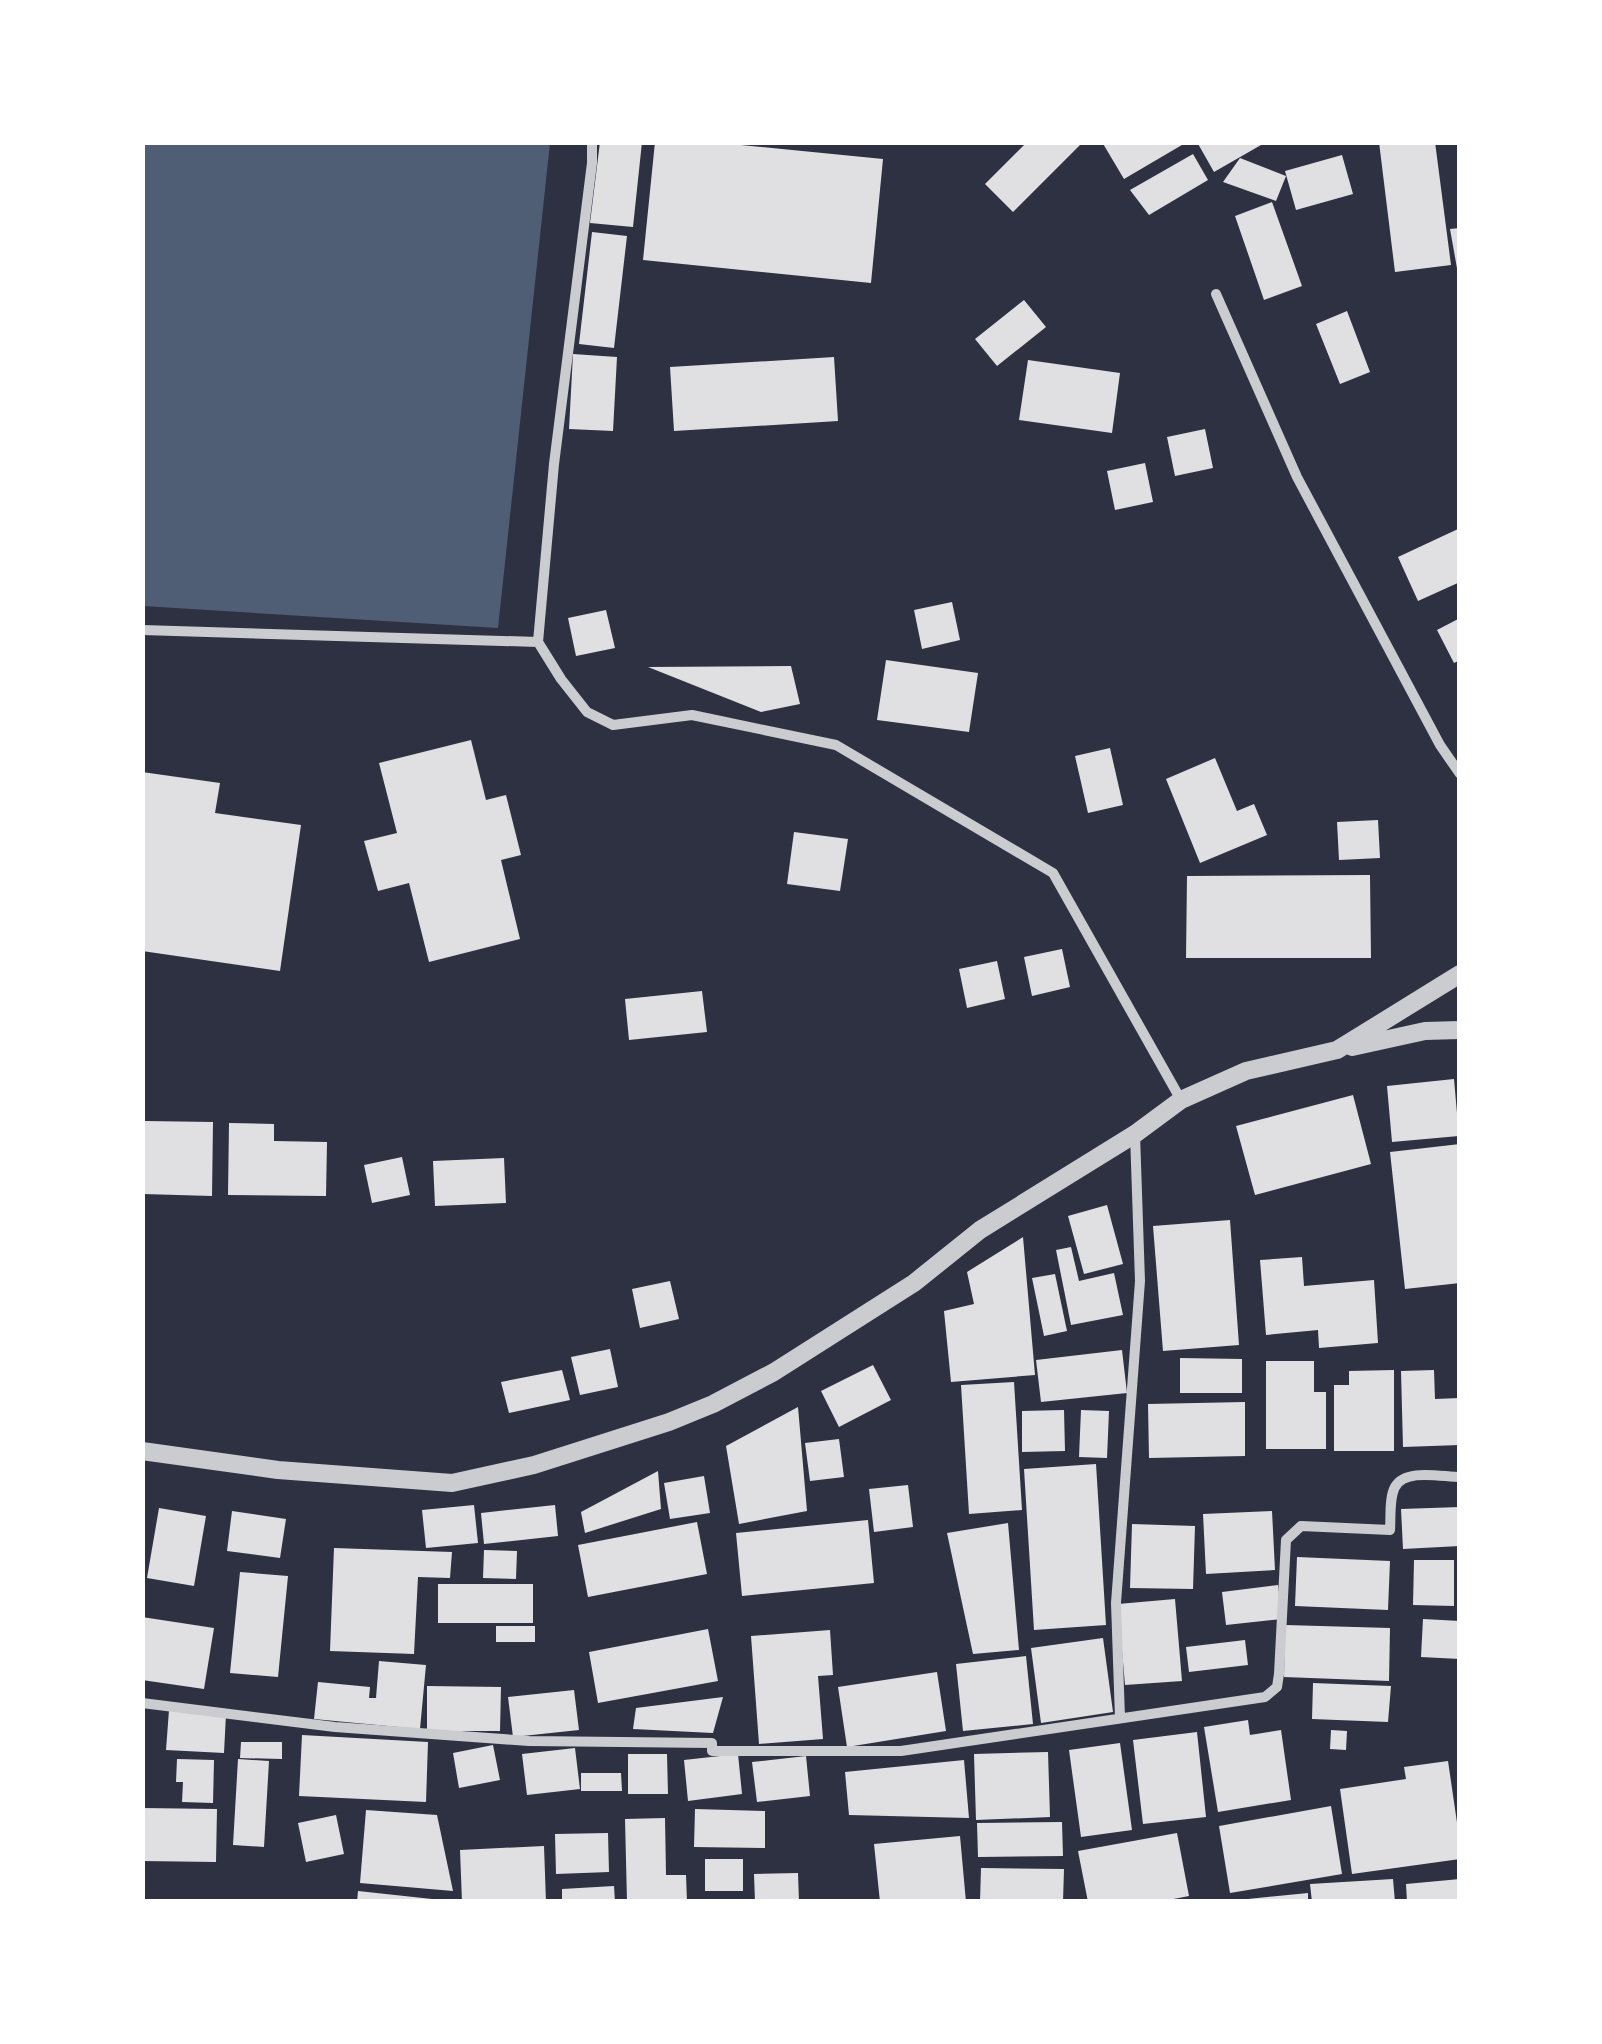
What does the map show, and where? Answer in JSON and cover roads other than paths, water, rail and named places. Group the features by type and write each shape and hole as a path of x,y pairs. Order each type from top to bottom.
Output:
{"street":[{"path":"592,142 554,464 538,642 586,712 613,725 692,715 836,745 1053,873 1181,1100"},
{"path":"1216,294 1297,476 1440,745 1460,774"},
{"path":"142,630 538,642"},
{"path":"1337,1050 1460,974"},
{"path":"142,1451 278,1470 452,1483 534,1466 623,1438 712,1404 774,1372 914,1283 980,1230 1135,1134 1181,1100 1246,1072 1425,1031 1460,1030"},
{"path":"1120,1718 1116,1603 1140,1281 1135,1134"},
{"path":"142,1703 336,1728 529,1742 712,1743 712,1752 900,1751 1265,1697 1277,1687 1279,1674 1286,1540 1301,1526 1390,1530 1397,1483 1411,1475 1460,1478"}],"water":[{"path":"144,143 550,143 498,628 143,606"}]}
